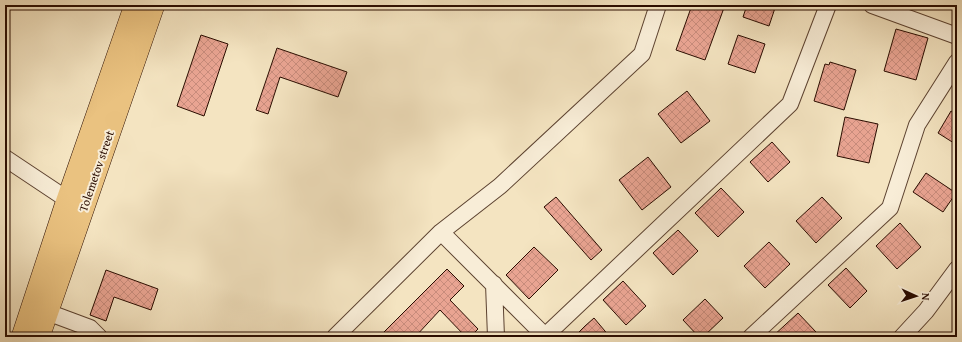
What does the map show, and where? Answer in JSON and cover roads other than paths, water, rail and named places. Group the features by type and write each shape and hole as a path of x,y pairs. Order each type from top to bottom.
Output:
{"main road":[{"name":"Tolemetov street","path":"22,337 66,203 136,5"},
{"name":"Tolemetov street","path":"38,337 154,5"}],"street":[{"path":"335,337 441,232 500,186 642,54 658,5"},
{"path":"441,232 544,336 790,104 828,5"},
{"path":"872,5 957,36"},
{"path":"751,337 890,208 917,125 957,62"},
{"path":"5,158 62,196 66,203"},
{"path":"902,337 926,310 957,269"},
{"path":"494,284 496,337"},
{"path":"47,312 90,328 99,337"}]}
